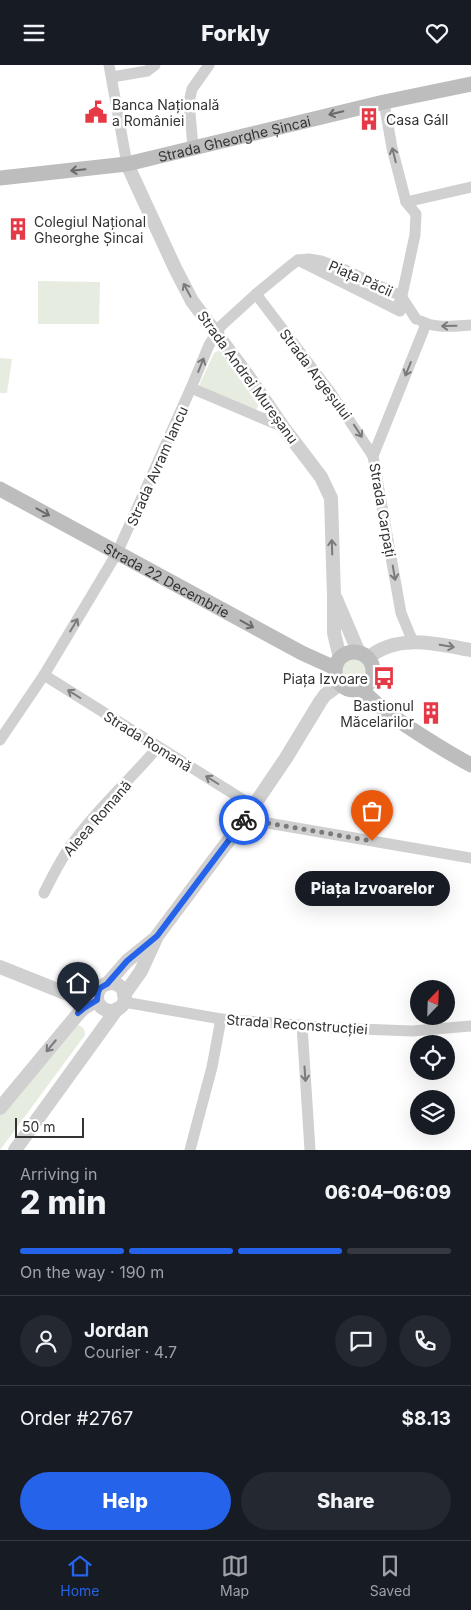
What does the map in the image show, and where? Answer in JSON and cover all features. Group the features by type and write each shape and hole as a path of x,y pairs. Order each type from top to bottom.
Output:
{"main road":[{"name":"Strada Gheorghe Șincai","path":"0,177 126,164 384,102 468,84"},
{"name":"Strada 22 Decembrie","path":"0,489 318,661 337,663"},
{"path":"347,653 363,656 372,667 372,678 361,689 350,690 340,684 336,678 337,663 347,653"},
{"path":"361,689 380,707 433,743 471,765"}],"street":[{"path":"126,164 110,71 147,71 155,65"},
{"path":"193,147 189,102 192,89 210,65"},
{"name":"Piața Păcii","path":"384,102 392,148 406,202 416,214 415,235 400,303 394,308"},
{"name":"Strada Andrei Mureșanu","path":"126,164 192,301 283,427 322,477 330,498 334,633 337,663"},
{"path":"406,202 471,187"},
{"name":"Piața Păcii","path":"298,261 309,259 394,308 421,321"},
{"name":"Strada Avram Iancu","path":"2,732 44,675 118,553 192,388 209,345 216,333 221,326 256,294 298,261"},
{"name":"Piața Păcii","path":"320,266 345,269 401,296 421,321"},
{"name":"Strada Argeșului","path":"256,294 331,393 373,455"},
{"path":"421,321 440,326 471,325"},
{"name":"Strada Carpați","path":"413,642 401,613 373,455 421,321"},
{"path":"192,388 283,427"},
{"name":"Strada Andrei Mureșanu","path":"334,596 363,656"},
{"path":"363,656 395,644 413,642 471,650"},
{"name":"Strada Romană","path":"44,675 158,747 250,811 262,822 471,858"},
{"path":"15,1150 122,1002 141,971 157,936 250,811 286,758 320,702 325,695 340,684"},
{"name":"Aleea Romană","path":"44,893 60,861 75,839 108,800 134,775 158,747"},
{"path":"0,1108 78,1013 97,998 100,988 107,984 127,961 157,936"},
{"path":"0,967 75,997 97,998"},
{"path":"107,984 116,984 123,990 122,1002"},
{"path":"97,998 102,1007 109,1011 122,1002"},
{"name":"Strada Reconstrucției","path":"122,1002 222,1019 386,1031 412,1031 471,1026"},
{"path":"190,1150 212,1067 222,1019"},
{"path":"302,1025 310,1150"}],"shaded area":[{"path":"38,281 100,282 99,324 38,324"},
{"path":"220,350 258,405 257,409 253,411 198,388 214,353"},
{"path":"0,358 12,359 7,393 0,393"},
{"path":"354,657 364,661 368,671 364,681 354,685 344,681 340,671 344,661"},
{"path":"78,1025 85,1031 85,1035 0,1150 0,1112"}],"way so far":[{"path":"244,820 246,817 262,822 372,841"}],"place":[{"name":"Banca Națională a României","path":"96,112"},
{"name":"Casa Gáll","path":"369,119"},
{"name":"Colegiul Național Gheorghe Șincai","path":"18,229"},
{"name":"Piața Izvoare","path":"384,678"},
{"name":"Bastionul Măcelarilor","path":"431,713"},
{"name":"Piața Izvoarelor","path":"372,841"}],"route":[{"path":"78,1013 97,1000 100,988 107,984 127,961 157,936 244,820"}]}
